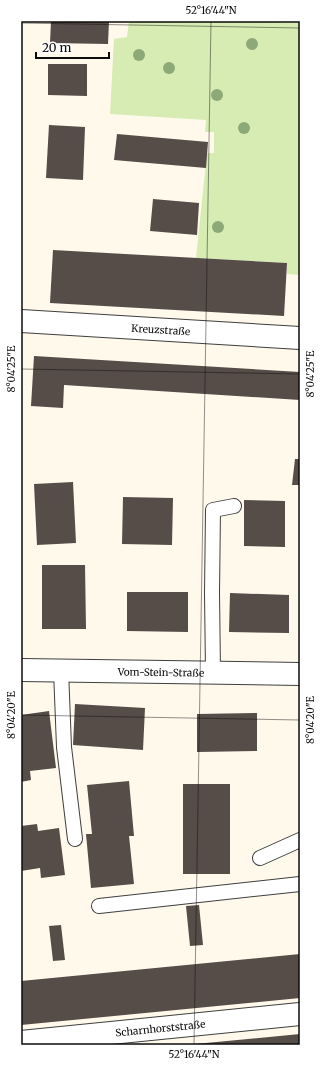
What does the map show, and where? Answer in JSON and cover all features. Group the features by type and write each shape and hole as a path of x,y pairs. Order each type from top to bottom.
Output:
{"street":[{"name":"Kreuzstraße","path":"21,321 300,338"},
{"name":"Vom-Stein-Straße","path":"21,670 300,674"},
{"name":"Scharnhorststraße","path":"21,1042 300,1014"}],"lane":[{"path":"213,672 213,510 234,506"},
{"path":"61,670 64,747 75,839"},
{"path":"260,858 300,840"},
{"path":"99,906 300,884"}],"green space":[{"path":"129,21 235,21 300,23 300,275 287,274 287,263 196,258 207,153 214,153 214,132 205,132 206,120 110,114 114,39 127,37"}],"building":[{"path":"51,21 109,21 108,44 50,43"},
{"path":"48,64 87,64 87,96 48,95"},
{"path":"49,125 85,127 83,180 46,178"},
{"path":"117,134 208,142 206,168 114,160"},
{"path":"153,199 199,203 197,235 150,231"},
{"path":"53,250 287,263 284,316 50,303"},
{"path":"34,356 300,372 300,400 64,385 63,408 31,406"},
{"path":"295,459 300,459 300,485 292,485"},
{"path":"73,482 76,543 37,545 34,484"},
{"path":"123,497 173,498 172,545 122,544"},
{"path":"244,500 285,501 285,547 244,546"},
{"path":"42,565 85,565 86,629 42,629"},
{"path":"127,592 188,592 188,632 127,631"},
{"path":"230,593 289,595 289,633 229,632"},
{"path":"75,704 145,708 143,750 73,745"},
{"path":"49,711 56,768 30,771 31,780 21,782 21,715"},
{"path":"257,713 257,751 197,752 197,714"},
{"path":"129,781 134,836 129,836 134,884 91,888 86,834 92,834 87,785"},
{"path":"183,784 230,784 230,874 183,874"},
{"path":"37,824 38,831 59,828 65,875 41,878 40,868 21,871 21,826"},
{"path":"199,905 203,945 190,946 186,906"},
{"path":"61,925 65,960 53,961 49,926"},
{"path":"300,954 300,998 21,1025 21,981"},
{"path":"300,1034 300,1045 195,1045 195,1044"}]}
